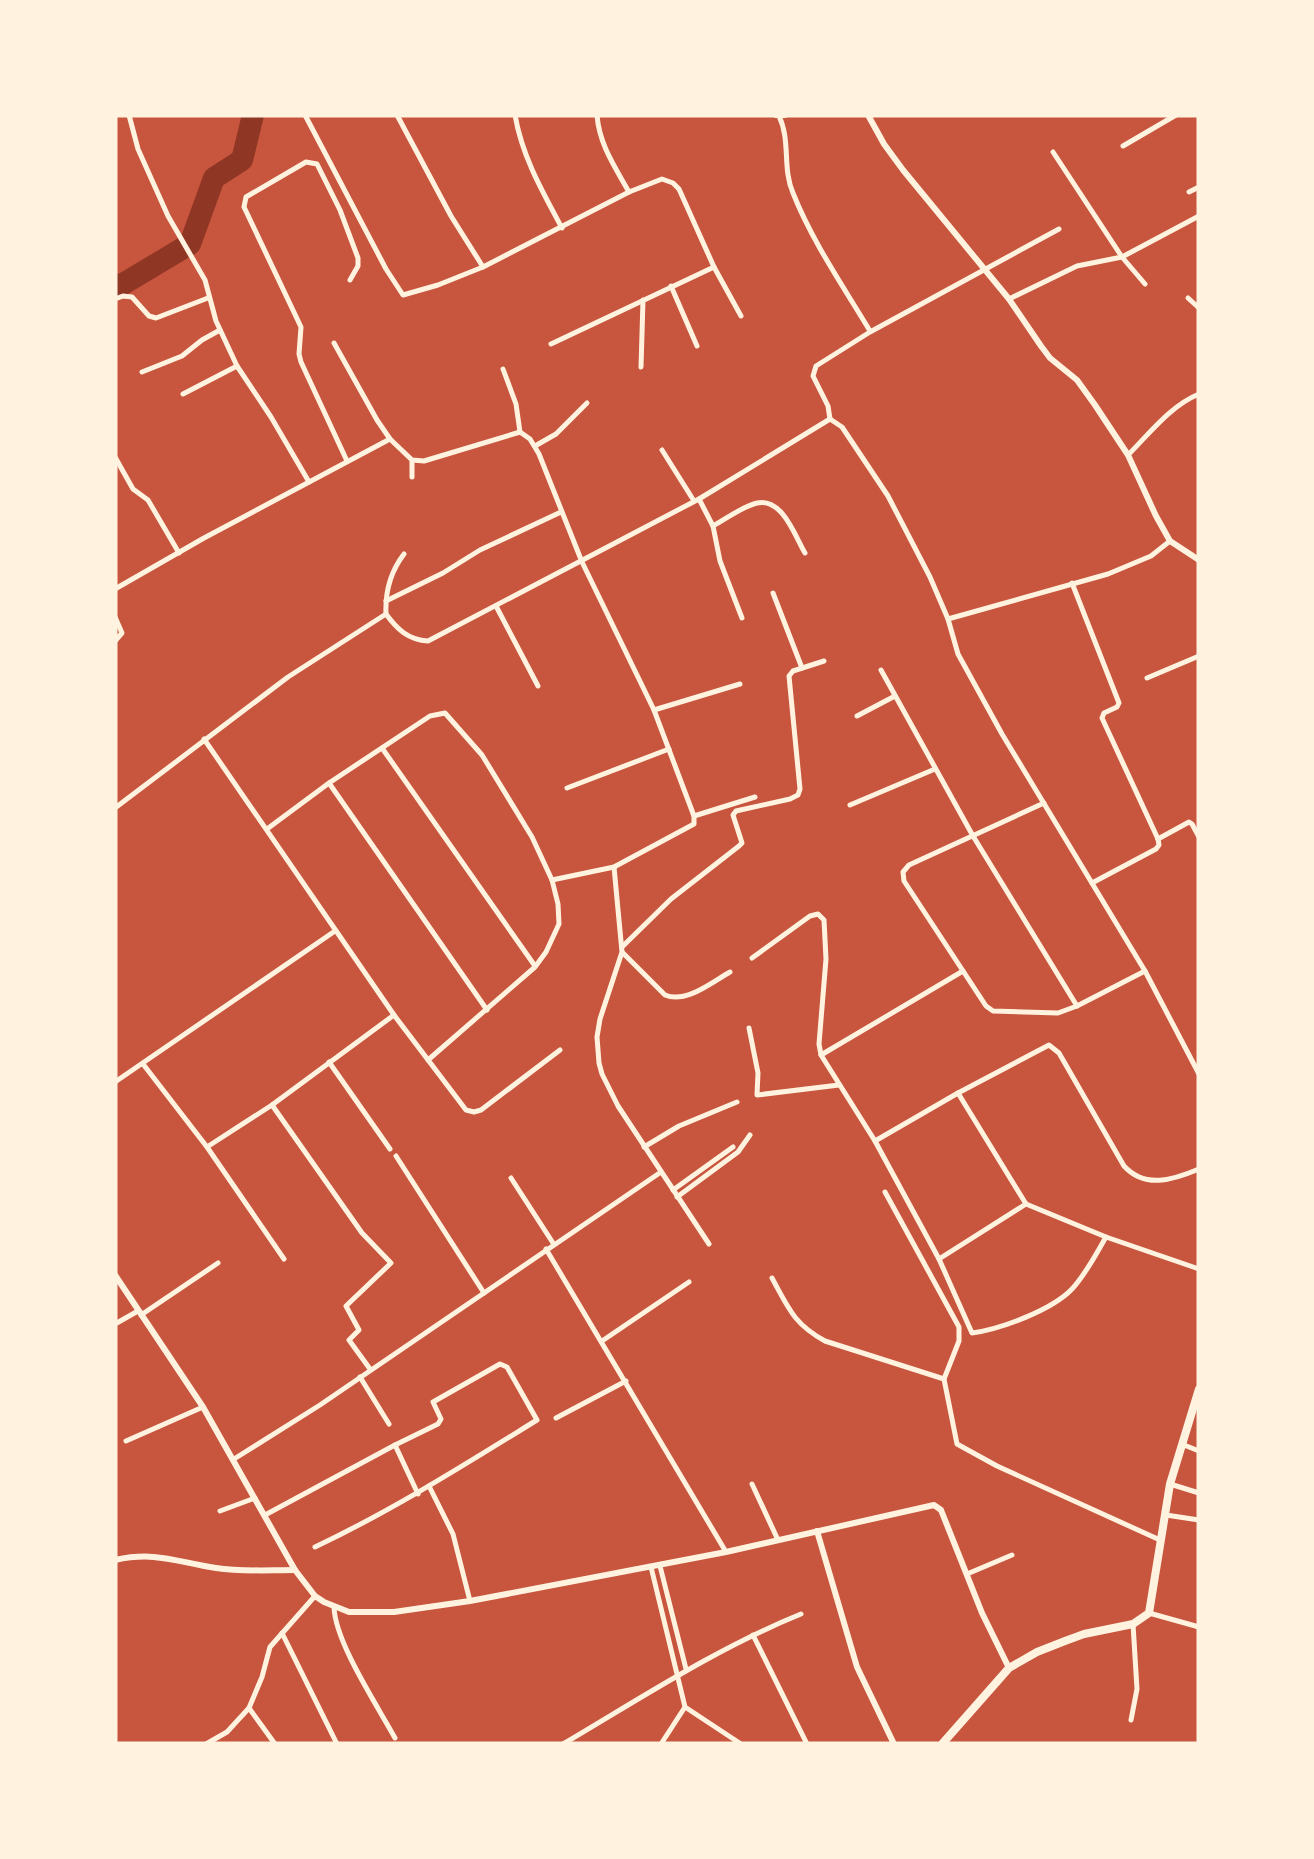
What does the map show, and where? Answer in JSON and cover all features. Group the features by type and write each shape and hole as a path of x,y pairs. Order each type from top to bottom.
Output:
{"main road":[{"path":"942,1744 1009,1668 1065,1641 1132,1624 1149,1614 1170,1484 1199,1390"}],"street":[{"path":"129,115 138,150 176,232 205,280 220,330 237,366 309,482"},
{"path":"304,115 402,294 438,286 483,268 630,192 656,180 668,180 679,188 741,316"},
{"path":"398,115 483,268"},
{"path":"515,115 532,172 562,228"},
{"path":"597,115 604,148 630,192"},
{"path":"780,115 793,194 870,332"},
{"path":"868,115 903,170 1009,300 1040,346 1076,380 1128,455 1170,540 1199,560"},
{"path":"1123,146 1176,115"},
{"path":"1053,152 1122,257 1145,284"},
{"path":"348,461 301,362 301,328 244,207 246,197 306,162 317,164 358,258 350,280"},
{"path":"1189,192 1199,187"},
{"path":"1009,300 1077,266 1122,257 1199,216"},
{"path":"1059,230 870,332 816,366 813,376 830,419 842,427 888,496 930,577 958,654 992,716 1145,971 1199,1074"},
{"path":"552,344 714,267"},
{"path":"671,286 697,346"},
{"path":"115,298 132,297 149,316 156,318 209,298"},
{"path":"1188,298 1199,308"},
{"path":"642,366 643,300"},
{"path":"142,372 182,356 220,330"},
{"path":"334,343 377,420 412,460 424,460 520,432 525,434 535,446 582,562 654,710 694,824 614,867 552,880"},
{"path":"183,394 237,366"},
{"path":"503,369 516,404 520,432"},
{"path":"1128,455 1165,417 1199,394"},
{"path":"535,446 556,434 586,403"},
{"path":"404,554 392,573 386,614 406,635 428,640 696,500 830,419"},
{"path":"115,590 390,439"},
{"path":"662,450 714,526 720,561 742,618"},
{"path":"115,457 133,488 148,500 179,552"},
{"path":"412,460 412,477"},
{"path":"714,526 757,503 771,504 784,517 805,553"},
{"path":"386,601 560,512"},
{"path":"948,619 1108,574 1142,561 1170,540"},
{"path":"1072,583 1119,703 1102,718 1159,845 1092,883"},
{"path":"773,593 802,668"},
{"path":"496,606 538,686"},
{"path":"116,805 288,677 386,614"},
{"path":"115,617 122,630 115,641"},
{"path":"1147,678 1199,656"},
{"path":"622,950 670,899 742,842 733,816 736,811 798,795 790,676 793,671 824,661"},
{"path":"881,670 973,836 1077,1006"},
{"path":"654,710 740,684"},
{"path":"858,716 896,696"},
{"path":"267,829 430,716 445,713 482,756 532,837 552,880 559,924 535,968 428,1060"},
{"path":"204,739 394,1015 463,1107 474,1112 481,1110 560,1050"},
{"path":"382,748 535,968"},
{"path":"566,788 669,749"},
{"path":"850,805 934,769"},
{"path":"329,783 487,1011"},
{"path":"694,816 756,798"},
{"path":"1044,803 909,865 903,872 904,882 992,1011 1050,1014 1077,1006 1145,971"},
{"path":"1158,839 1189,822 1199,837"},
{"path":"614,867 622,950 600,1018 597,1050 602,1074 644,1147 709,1244"},
{"path":"752,958 810,916 818,914 822,918 826,959 822,1055 939,1260 972,1333 984,1332 1061,1299 1084,1274 1106,1237"},
{"path":"115,1082 335,931"},
{"path":"622,950 673,998 688,996 730,972"},
{"path":"822,1055 963,971"},
{"path":"208,1148 394,1015"},
{"path":"749,1028 758,1073 757,1096 840,1085"},
{"path":"874,1141 1045,1046 1053,1046 1131,1173 1166,1181 1199,1169"},
{"path":"329,1062 390,1149"},
{"path":"143,1064 208,1148 284,1259"},
{"path":"958,1093 1026,1204 1199,1269"},
{"path":"644,1147 679,1126 737,1102"},
{"path":"272,1105 362,1233 391,1263 346,1306 358,1330 349,1340 370,1369"},
{"path":"675,1194 738,1152 750,1135"},
{"path":"675,1194 733,1146"},
{"path":"396,1156 484,1293"},
{"path":"234,1459 661,1172"},
{"path":"511,1178 554,1244"},
{"path":"885,1192 959,1326 959,1340 944,1379 958,1444 997,1466 1162,1541"},
{"path":"939,1260 1026,1204"},
{"path":"546,1249 726,1552"},
{"path":"115,1324 218,1263"},
{"path":"115,1275 203,1406 295,1570 314,1596 334,1607 349,1612 380,1612 470,1601 726,1552 936,1505 1009,1668"},
{"path":"772,1278 794,1319 813,1334 944,1379"},
{"path":"602,1341 690,1282"},
{"path":"265,1515 441,1422 433,1402 500,1364 507,1368 537,1420 418,1494 315,1548"},
{"path":"360,1377 389,1424"},
{"path":"556,1418 626,1381"},
{"path":"126,1441 203,1406"},
{"path":"1181,1444 1199,1452"},
{"path":"394,1445 418,1494"},
{"path":"752,1484 778,1540"},
{"path":"1170,1484 1199,1493"},
{"path":"429,1486 452,1534 470,1601"},
{"path":"220,1511 255,1498"},
{"path":"1166,1515 1199,1520"},
{"path":"817,1531 858,1667 894,1744"},
{"path":"115,1560 154,1556 232,1570 295,1570"},
{"path":"967,1574 1012,1556"},
{"path":"656,1566 686,1670"},
{"path":"656,1566 685,1707 741,1744"},
{"path":"206,1744 218,1741 248,1708 270,1647 314,1596"},
{"path":"334,1607 344,1643 395,1738"},
{"path":"563,1744 686,1670 753,1634 801,1614"},
{"path":"1149,1614 1199,1627"},
{"path":"1131,1720 1137,1689 1132,1624"},
{"path":"282,1633 338,1744"},
{"path":"753,1634 807,1744"},
{"path":"661,1744 685,1707"},
{"path":"248,1708 275,1744"}],"waterway":[{"path":"115,285 190,244 214,178 242,160 253,115"}]}
